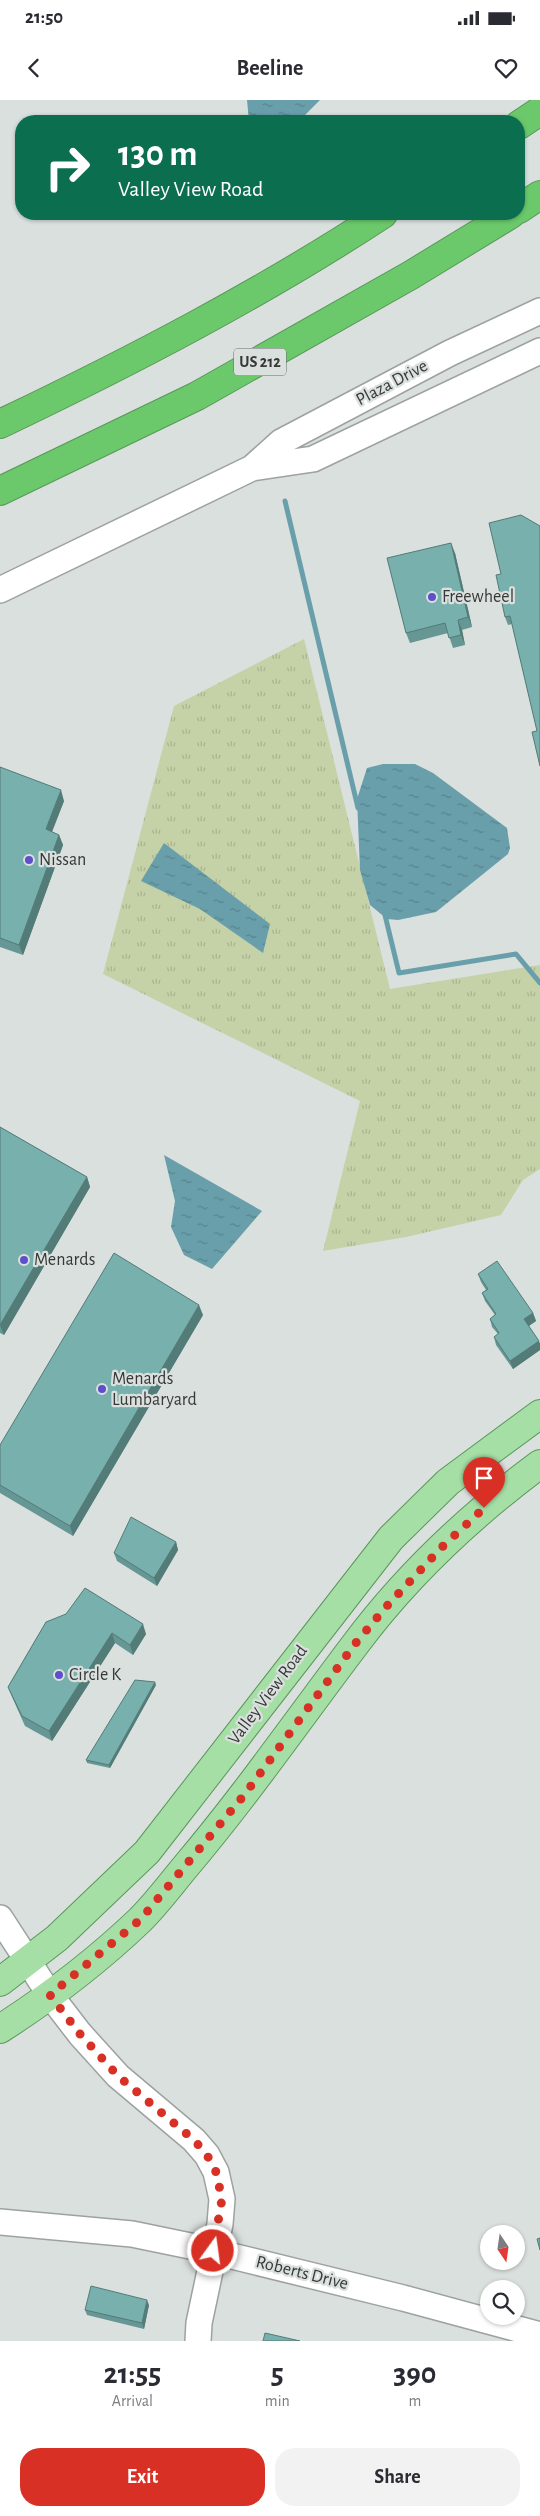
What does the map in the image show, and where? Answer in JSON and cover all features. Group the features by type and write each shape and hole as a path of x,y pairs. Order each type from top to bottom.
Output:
{"highway":[{"path":"525,121 540,111"},
{"path":"525,205 540,195"},
{"path":"0,424 111,371 209,318 328,249 374,220"},
{"name":"US 212","path":"0,491 197,396 403,280 501,220"}],"main road":[{"name":"Valley View Road","path":"0,1982 29,1962 100,1898 147,1852 185,1805 338,1602 391,1538 448,1482 540,1414"},
{"path":"0,2029 50,1995 141,1919 245,1794 355,1644 396,1595 442,1547 498,1496 540,1464"}],"street":[{"name":"Plaza Drive","path":"0,590 252,468 281,442 444,356 540,311"},
{"name":"Plaza Drive","path":"252,468 313,459 540,351"},
{"path":"0,1918 50,1995 80,2034 118,2076 194,2140 207,2155 216,2172 222,2199 199,2322 198,2341"},
{"name":"Roberts Drive","path":"0,2222 132,2234 213,2251 403,2298 540,2335"}],"green space":[{"path":"304,639 390,989 540,965 540,1169 523,1180 501,1215 406,1237 323,1251 360,1101 103,974 174,706"}],"water":[{"path":"247,100 320,100 305,115 248,115"},
{"path":"383,764 415,764 433,773 507,828 510,848 508,854 436,912 398,920 387,919 370,905 360,870 357,799 367,768"},
{"path":"164,843 270,924 263,953 200,909 141,881"},
{"path":"164,1155 262,1211 212,1269 184,1255 171,1227 175,1201"}],"building":[{"path":"521,515 540,526 540,766 532,732 537,731 510,616 505,617 496,575 501,574 489,523"},
{"name":"Freewheel","path":"451,543 468,617 458,620 461,635 449,638 445,623 406,633 387,558"},
{"name":"Nissan","path":"0,767 61,790 46,829 59,835 19,945 0,938"},
{"name":"Menards","path":"0,1127 87,1177 0,1325"},
{"name":"Menards Lumbaryard","path":"114,1253 199,1305 70,1526 0,1485 0,1445"},
{"path":"497,1261 533,1313 524,1319 539,1341 510,1361 494,1337 499,1333 490,1319 496,1314 482,1293 488,1289 478,1274"},
{"path":"131,1517 176,1542 154,1578 114,1553"},
{"path":"85,1588 143,1624 130,1645 112,1633 49,1731 22,1716 8,1687 46,1622 66,1614"},
{"name":"Circle K","path":"135,1680 155,1682 109,1765 86,1760"},
{"path":"540,2238 540,2250 537,2239"},
{"path":"91,2286 147,2300 142,2323 85,2310"},
{"path":"265,2333 300,2341 263,2341"}],"waterway":[{"path":"285,501 358,808"},
{"path":"384,911 399,973 516,954 540,983"}],"place":[{"name":"Freewheel","path":"432,597"},
{"name":"Nissan","path":"29,860"},
{"name":"Menards","path":"24,1260"},
{"name":"Menards Lumbaryard","path":"102,1389"},
{"name":"Circle K","path":"59,1675"}],"route":[{"path":"213,2251 220,2224 222,2199 216,2172 207,2155 194,2140 158,2112 118,2076 80,2034 50,1995 90,1964 141,1919 245,1794 355,1644 396,1595 442,1547 484,1508"}]}
